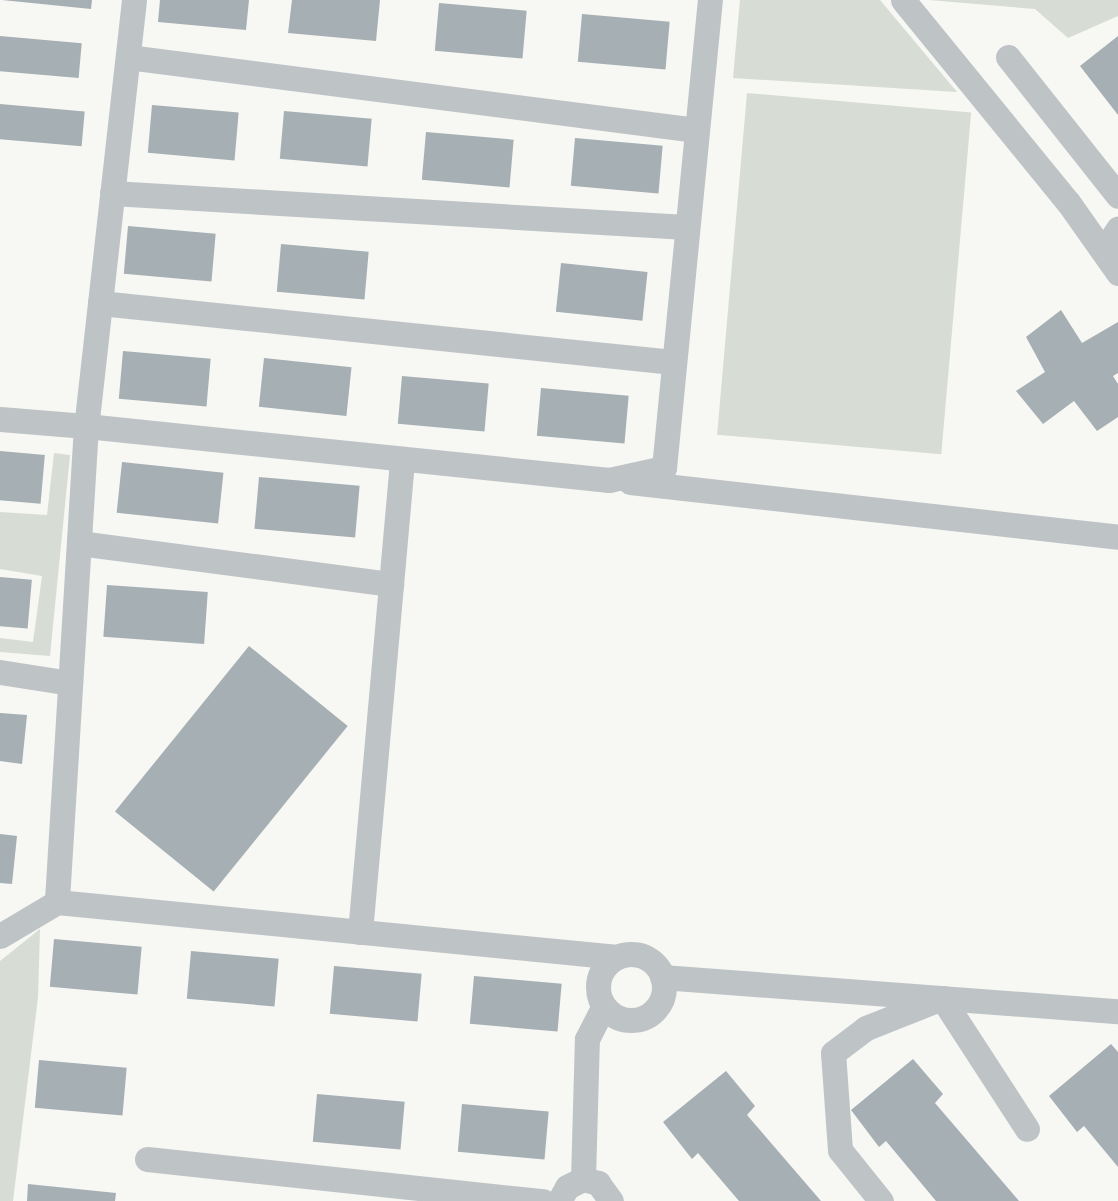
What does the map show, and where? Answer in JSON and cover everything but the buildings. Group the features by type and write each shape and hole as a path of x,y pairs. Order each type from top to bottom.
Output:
{"lane":[{"path":"57,902 86,426 134,0"},
{"path":"608,480 664,468 686,227 710,0"},
{"path":"903,0 1068,202 1118,273"},
{"path":"128,57 696,130"},
{"path":"1008,57 1118,196"},
{"path":"112,193 686,227"},
{"path":"1103,251 1118,229"},
{"path":"100,303 673,362"},
{"path":"0,419 402,458 1118,537"},
{"path":"360,932 402,458"},
{"path":"79,543 391,584"},
{"path":"0,672 70,683"},
{"path":"0,936 57,902 617,958 638,956 653,964 662,977 662,998 646,1016 620,1019 604,1006"},
{"path":"582,1179 587,1039 604,1006 599,979 617,958"},
{"path":"662,977 1118,1011"},
{"path":"942,998 1027,1129"},
{"path":"881,1201 840,1150 833,1053 866,1028 942,998"},
{"path":"147,1159 543,1201"},
{"path":"559,1201 567,1187 582,1179 598,1182 611,1201"}],"shaded area":[{"path":"740,0 880,0 957,92 733,78"},
{"path":"929,0 1118,0 1118,16 1068,38 1035,9"},
{"path":"747,93 971,113 941,454 717,435"},
{"path":"54,453 70,455 50,656 0,652 0,638 33,642 42,576 0,569 0,512 47,515"},
{"path":"40,929 38,997 13,1201 0,1201 0,961"}]}
